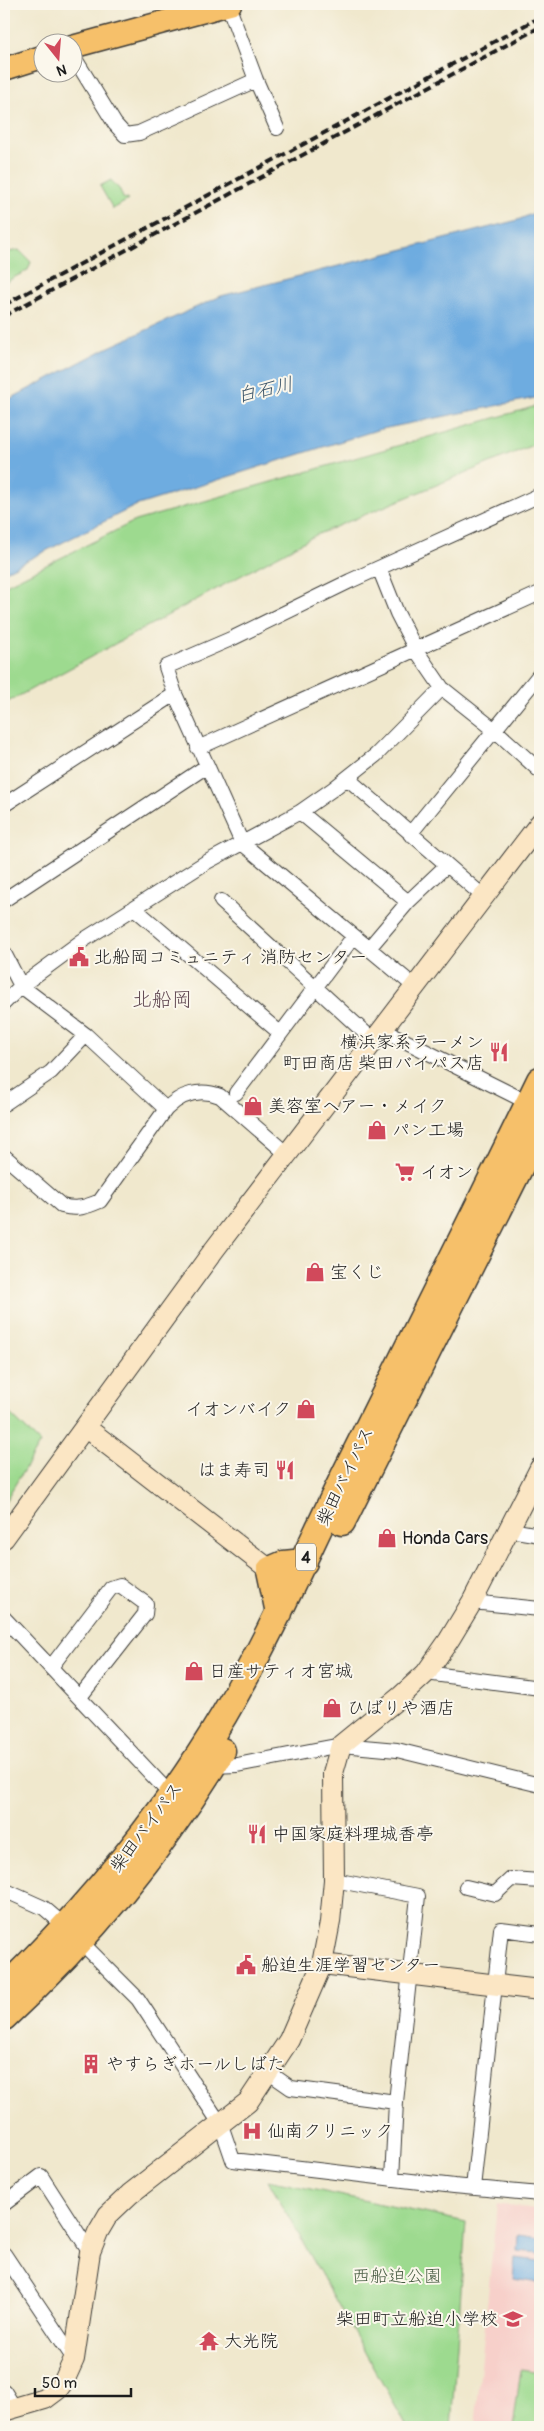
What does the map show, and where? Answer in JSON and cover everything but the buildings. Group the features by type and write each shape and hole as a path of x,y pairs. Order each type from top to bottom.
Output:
{"highway":[{"name":"柴田バイパス","path":"4,1989 73,1934 118,1864 171,1796 224,1714 279,1612 537,1097"},
{"name":"柴田バイパス","path":"4,2017 73,1934 169,1835 213,1766 267,1672 540,1127"},
{"path":"279,1612 270,1570 284,1564 304,1562"}],"main road":[{"path":"82,44 229,4"},
{"path":"4,69 32,60"}],"street":[{"path":"229,4 256,80 278,128"},
{"path":"82,70 115,124 125,134 139,133 256,80"},
{"path":"414,986 242,843 198,748 166,667 233,638 379,568 540,495"},
{"path":"379,568 397,613 416,650 442,688 496,731 540,771"},
{"path":"198,748 540,593"},
{"path":"410,834 496,731 540,674"},
{"path":"4,1003 21,986 82,941 205,863 300,812 376,755 442,688"},
{"path":"4,805 176,694"},
{"path":"4,900 207,766"},
{"path":"347,778 484,897"},
{"path":"300,812 408,902"},
{"path":"5,1534 209,1258 379,1036 414,986 540,823"},
{"path":"369,948 408,902 447,865"},
{"path":"221,901 314,988 379,1036 537,1097"},
{"path":"134,908 280,1033"},
{"path":"236,1092 354,936"},
{"path":"4,952 21,986 86,1035 166,1110"},
{"path":"4,1104 51,1072 86,1035"},
{"path":"4,1156 62,1206 74,1209 87,1207 100,1201 174,1101 198,1092 211,1092 220,1096 288,1155"},
{"path":"85,1427 270,1570"},
{"path":"4,2391 9,2410 51,2395 64,2380 74,2359 90,2252 98,2232 118,2205 248,2102 289,2040 322,1964 334,1880 333,1773 341,1745 400,1697 426,1673 472,1602 540,1468"},
{"path":"510,1530 540,1535"},
{"path":"51,1667 111,1588 120,1585 146,1604 145,1614 80,1698"},
{"path":"472,1602 540,1609"},
{"path":"4,1618 171,1796"},
{"path":"426,1673 540,1688"},
{"path":"213,1766 266,1760 341,1745 397,1750 540,1785"},
{"path":"466,1886 495,1894 511,1879 540,1881"},
{"path":"334,1880 418,1896 408,1973 396,2102 392,2179"},
{"path":"4,1890 44,1908 73,1934 142,2005 221,2125 233,2160 540,2194"},
{"path":"473,2188 501,1929 540,1934"},
{"path":"322,1964 540,1990"},
{"path":"268,2072 291,2088 396,2102"},
{"path":"4,2204 41,2176 90,2252"},
{"path":"4,2254 74,2359"}],"shaded area":[{"name":"柴田町立船迫小学校","path":"497,2204 540,2211 540,2427 475,2427"}],"green space":[{"path":"111,180 120,190 123,198 128,200 113,209 100,186"},
{"path":"19,250 31,262 28,270 4,283 4,253"},
{"path":"540,405 540,442 316,535 4,704 4,586 135,521"},
{"path":"5,1409 40,1443 4,1503 4,1411"},
{"name":"西船迫公園","path":"268,2180 466,2222 451,2427 407,2427"},
{"path":"521,2370 540,2373 540,2427 513,2427"}],"water":[{"name":"白石川","path":"540,210 540,397 377,430 135,506 4,572 4,402 107,348 221,296 518,220"},
{"path":"518,2235 540,2238 540,2253 517,2251"},
{"path":"515,2258 540,2261 540,2283 513,2279"}],"railway":[{"path":"4,305 540,17"},
{"path":"4,316 540,27"}],"place":[{"name":"北船岡コミュニティ 消防センター","path":"79,957"},
{"name":"横浜家系ラーメン 町田商店 柴田バイパス店","path":"499,1052"},
{"name":"美容室ヘアー・メイク","path":"253,1106"},
{"name":"パン工場","path":"377,1130"},
{"name":"イオン","path":"405,1172"},
{"name":"宝くじ","path":"315,1272"},
{"name":"イオンバイク","path":"306,1409"},
{"name":"はま寿司","path":"285,1470"},
{"name":"Honda Cars","path":"387,1538"},
{"name":"日産サティオ宮城","path":"194,1671"},
{"name":"ひばりや酒店","path":"332,1708"},
{"name":"中国家庭料理城香亭","path":"257,1834"},
{"name":"船迫生涯学習センター","path":"246,1965"},
{"name":"やすらぎホールしばた","path":"91,2064"},
{"name":"仙南クリニック","path":"252,2131"},
{"name":"柴田町立船迫小学校","path":"513,2319"},
{"name":"大光院","path":"209,2341"}],"district":[{"name":"北船岡","path":"162,999"}]}
